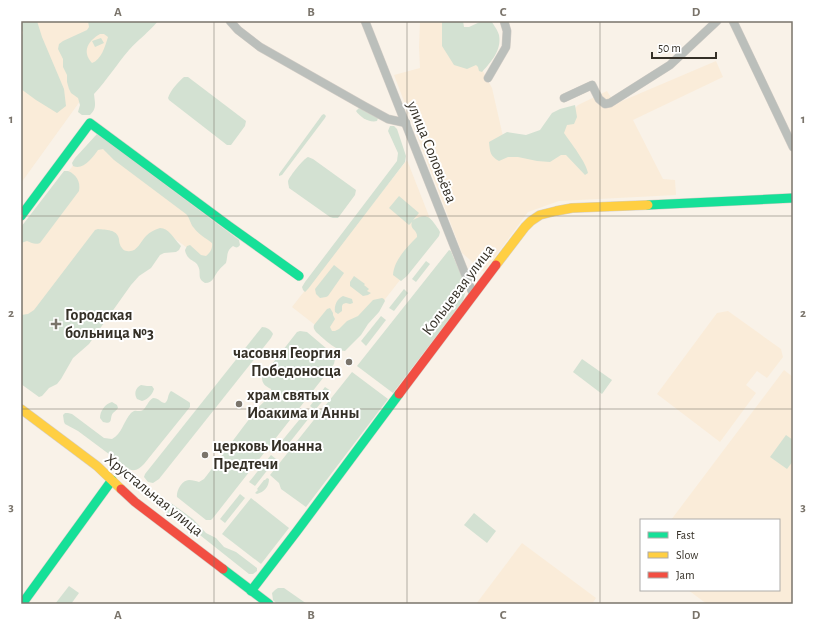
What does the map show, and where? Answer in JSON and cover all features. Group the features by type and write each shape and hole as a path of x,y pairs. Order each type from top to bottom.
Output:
{"street":[{"path":"230,21 238,30 260,47 388,119 406,123"},
{"name":"улица Соловьёва","path":"365,21 473,294"},
{"path":"488,78 506,47 507,31 504,21"},
{"path":"564,98 592,85 600,99 605,104 610,103 670,65 717,21"},
{"path":"733,21 793,147"},
{"path":"21,216 90,122 299,276"},
{"name":"Кольцевая улица","path":"252,591 473,294 530,221 542,214 557,210 793,198"},
{"name":"Хрустальная улица","path":"21,409 97,466 135,502 269,604"},
{"path":"22,604 112,480"}],"shaded area":[{"path":"21,21 141,21 78,104 21,183"},
{"path":"420,21 449,21 477,60 492,88 507,154 529,154 578,105 607,91 615,104 716,61 723,77 633,120 663,179 675,180 676,195 559,201 528,212 484,272 462,253 394,75 420,68"},
{"name":"Городская больница №3","path":"95,136 231,237 210,265 162,229 21,383 21,235"},
{"path":"407,160 436,234 346,349 292,307"},
{"path":"728,311 781,349 783,357 767,378 757,371 746,385 756,393 720,442 657,394 717,313"},
{"path":"784,370 793,377 793,604 707,604 689,591 780,591 780,519 672,519"},
{"path":"522,543 596,598 592,604 476,604"}],"green space":[{"path":"21,21 37,21 42,37 64,89 66,106 57,113 21,89 21,39 23,32 21,30"},
{"path":"88,21 158,21 129,50 94,94 95,106 90,115 82,115 78,112 80,105 78,98 71,93 69,89 67,75 63,67 63,59 58,49 59,44 63,41 87,30 89,27","holes":["104,34 108,37 104,49 98,59 92,63 87,54 88,46 96,36"]},
{"path":"442,21 463,21 464,27 469,27 482,21 491,21 499,35 499,46 495,55 482,72 479,71 476,65 467,69 454,65 442,46"},
{"path":"101,38 104,43 95,47 92,41"},
{"path":"184,77 188,77 246,121 245,126 231,145 227,145 169,100 168,98 172,90"},
{"path":"575,105 577,117 574,124 567,125 564,133 587,169 588,173 585,175 566,155 561,155 550,162 518,157 508,157 499,161 492,155 489,142 507,132 526,135 540,130 552,113"},
{"path":"359,108 378,118 377,121 371,121 362,117 356,111"},
{"path":"324,114 326,116 325,118 282,175 279,176 279,174"},
{"path":"390,126 394,126 397,129 406,156 405,162 305,292 302,287 305,282 397,161 398,153 388,131"},
{"path":"97,134 239,240 240,245 238,247 233,246 231,248 228,252 226,263 210,282 205,283 202,281 197,264 188,257 185,250 187,246 190,245 201,255 206,256 211,250 212,243 200,235 186,214 114,160 103,149 98,150 84,165 80,167 73,166 72,163 75,158"},
{"path":"308,157 356,190 355,195 338,218 330,217 289,188 289,179 300,164"},
{"path":"64,171 71,172 76,176 79,182 79,191 40,243 35,244 27,241 21,243 21,227"},
{"path":"399,196 419,213 413,220 425,216 432,220 440,232 439,236 407,276 401,281 393,275 394,269 398,259 417,237 417,235 411,224 412,222 409,225 389,208"},
{"path":"163,228 171,234 181,246 179,250 160,255 151,268 139,276 89,344 73,358 57,384 49,388 42,396 39,397 21,384 21,315 28,314 34,310 95,230 98,229 116,233 123,249 130,251 136,249 149,233"},
{"path":"449,250 451,251 464,284 465,292 463,301 393,393 357,366"},
{"path":"426,261 430,264 416,282 412,279"},
{"path":"334,265 344,273 328,296 320,298 316,294 315,289"},
{"path":"354,276 365,284 364,285 369,289 367,291 371,293 363,296 350,286 350,282"},
{"path":"404,289 408,293 394,311 389,308"},
{"path":"343,296 352,299 353,303 343,304 342,311 338,314 335,312 336,305 339,299"},
{"path":"382,298 385,301 379,312 368,324 361,335 345,351 330,344 316,332 314,328 314,325 327,309 330,308 333,313 335,319 330,327 332,331 335,331 347,321 358,316 373,300"},
{"path":"381,316 386,320 366,346 361,341"},
{"path":"262,327 271,331 273,334 271,338 159,479 153,483 148,482 144,477 145,474"},
{"path":"297,332 307,332 333,354 335,359 334,364 213,518 211,520 206,520 177,497 179,489 186,480 199,482 204,479 257,409 268,397 271,389 264,384 262,377"},
{"path":"582,359 612,380 602,394 573,372"},
{"path":"352,372 388,399 306,507 281,489 279,483 270,475"},
{"path":"141,385 152,386 154,389 150,396 142,401 137,399 135,393 136,389"},
{"path":"325,387 331,391 315,410 310,406"},
{"path":"171,391 189,402 190,407 139,469 129,469 64,422 63,415 65,413 72,414 104,438 112,439 118,434 131,413 143,410 153,398 165,403"},
{"path":"112,402 117,405 118,408 113,413 109,423 103,422 100,418 102,410 107,404"},
{"path":"304,414 309,418 286,447 281,442"},
{"path":"786,435 793,440 793,461 787,469 770,457"},
{"path":"271,455 276,459 255,486 249,482"},
{"path":"267,478 269,479 269,482 266,489 260,493 255,493 264,480"},
{"path":"240,494 245,498 225,523 220,519"},
{"path":"251,498 289,528 261,564 222,534"},
{"path":"168,503 171,503 193,519 206,533 216,538 224,547 236,552 257,568 257,571 253,574 249,574 186,524 175,516 167,514 164,508"},
{"path":"474,513 496,531 487,543 464,525"},
{"path":"69,586 79,593 71,604 55,604"},
{"path":"278,588 284,588 307,604 277,604 273,600 272,593"}],"traffic: fast":[{"path":"21,216 90,123 299,276"},
{"path":"648,205 793,198"},
{"path":"251,591 399,394"},
{"path":"22,604 112,480"},
{"path":"223,569 269,604"}],"traffic: slow":[{"path":"496,265 525,227 540,215 572,208 648,205"},
{"path":"21,409 97,466 121,489"}],"traffic: jam":[{"path":"399,394 496,265"},
{"path":"121,489 135,502 223,569"}],"place":[{"name":"Городская больница №3","path":"56,324"},
{"name":"часовня Георгия Победоносца","path":"349,362"},
{"name":"храм святых Иоакима и Анны","path":"239,404"},
{"name":"церковь Иоанна Предтечи","path":"205,455"}]}
